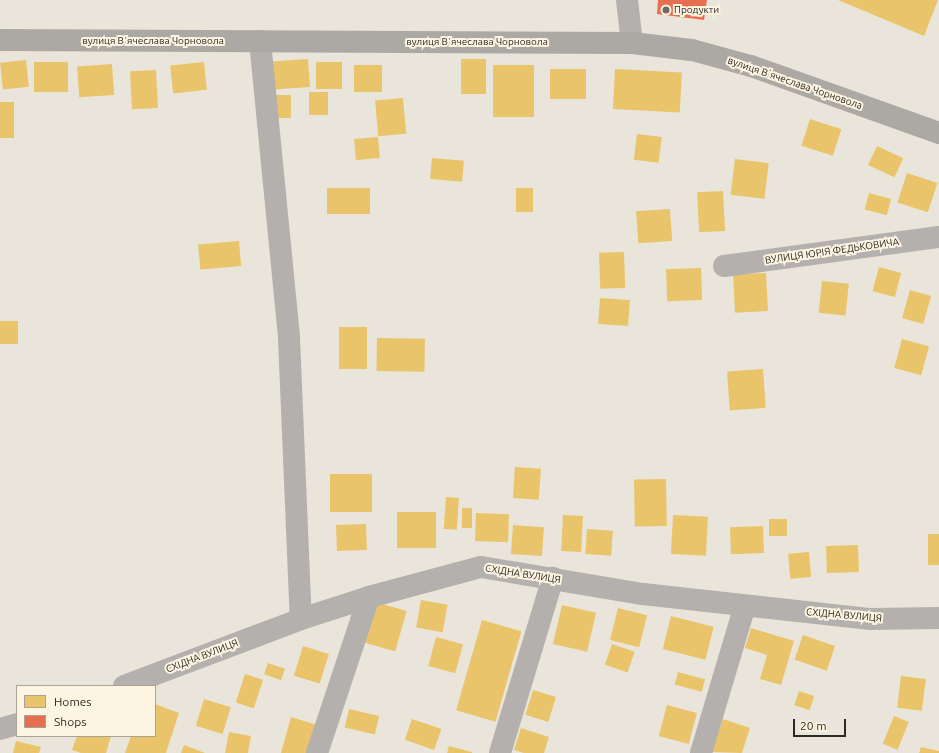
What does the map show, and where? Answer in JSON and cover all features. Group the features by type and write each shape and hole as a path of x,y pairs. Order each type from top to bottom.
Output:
{"main road":[{"name":"вулиця Вʼячеслава Чорновола","path":"0,40 632,43 692,50 751,66 939,133"}],"street":[{"path":"627,0 632,43"},
{"path":"260,41 289,338 300,619"},
{"name":"ВУЛИЦЯ ЮРІЯ ФЕДЬКОВИЧА","path":"724,266 939,236"},
{"name":"СХІДНА ВУЛИЦЯ","path":"127,685 300,619 369,596 481,567 643,594 871,619 939,618"},
{"path":"500,753 553,578"},
{"path":"316,753 369,596"},
{"path":"700,753 745,605"},
{"path":"0,729 16,724"}],"building: Homes":[{"path":"838,0 938,0 924,36"},
{"path":"308,59 310,87 274,89 272,62"},
{"path":"461,59 486,59 486,94 461,94"},
{"path":"26,60 29,87 3,90 0,63"},
{"path":"34,62 68,62 68,92 34,92"},
{"path":"204,62 207,90 173,93 170,66"},
{"path":"316,62 342,62 342,89 316,89"},
{"path":"112,64 114,95 79,97 77,66"},
{"path":"354,65 382,65 382,92 354,92"},
{"path":"493,65 534,65 534,117 493,117"},
{"path":"550,69 586,69 586,99 550,99"},
{"path":"615,69 682,73 680,112 613,109"},
{"path":"156,70 158,108 132,109 130,71"},
{"path":"309,92 328,92 328,115 309,115"},
{"path":"274,95 291,95 291,118 274,118"},
{"path":"403,98 406,134 378,136 375,100"},
{"path":"0,102 14,102 14,138 0,138"},
{"path":"810,119 841,129 833,156 801,146"},
{"path":"637,134 662,137 659,163 634,160"},
{"path":"378,137 380,158 356,160 354,139"},
{"path":"877,146 903,158 894,177 868,165"},
{"path":"432,158 464,161 462,182 430,179"},
{"path":"735,159 769,163 764,199 731,195"},
{"path":"907,173 937,183 928,212 897,202"},
{"path":"327,188 370,188 370,214 327,214"},
{"path":"516,188 533,188 533,212 516,212"},
{"path":"723,191 725,231 699,232 697,192"},
{"path":"869,193 891,199 887,215 865,209"},
{"path":"670,209 672,241 638,243 636,211"},
{"path":"239,241 241,266 200,269 198,245"},
{"path":"624,252 625,288 600,289 599,253"},
{"path":"879,267 901,273 895,297 873,291"},
{"path":"701,268 702,300 667,301 666,269"},
{"path":"766,273 768,311 735,313 733,275"},
{"path":"822,281 849,284 846,316 819,313"},
{"path":"910,290 931,296 923,324 902,318"},
{"path":"600,298 630,300 628,326 598,324"},
{"path":"0,321 18,321 18,344 0,344"},
{"path":"339,327 367,327 367,369 339,369"},
{"path":"377,338 425,339 424,372 376,371"},
{"path":"902,339 929,346 921,375 894,368"},
{"path":"763,369 766,408 730,410 727,372"},
{"path":"515,467 541,469 539,500 513,498"},
{"path":"330,474 372,474 372,512 330,512"},
{"path":"666,479 667,526 635,527 634,480"},
{"path":"446,497 459,498 457,530 444,529"},
{"path":"462,508 472,508 472,528 462,528"},
{"path":"397,512 436,512 436,548 397,548"},
{"path":"476,513 509,514 508,542 475,541"},
{"path":"563,515 583,516 581,552 561,551"},
{"path":"673,515 708,517 706,556 671,554"},
{"path":"769,519 787,519 787,536 769,536"},
{"path":"366,524 367,550 337,551 336,525"},
{"path":"513,525 544,527 542,556 511,554"},
{"path":"763,526 764,553 731,554 730,527"},
{"path":"587,529 613,531 611,556 585,554"},
{"path":"928,534 939,534 939,565 928,565"},
{"path":"858,545 859,572 827,573 826,546"},
{"path":"809,552 811,577 790,579 788,554"},
{"path":"421,600 448,605 443,632 416,628"},
{"path":"375,602 407,611 395,651 363,642"},
{"path":"562,605 596,613 587,652 553,644"},
{"path":"618,608 647,615 639,647 610,640"},
{"path":"671,616 714,627 705,660 663,649"},
{"path":"482,620 521,631 496,722 456,710"},
{"path":"751,628 794,641 781,685 760,679 767,655 745,648"},
{"path":"803,635 835,646 827,671 795,660"},
{"path":"436,637 463,644 455,673 428,666"},
{"path":"612,644 635,652 628,673 605,665"},
{"path":"303,646 329,654 320,684 294,676"},
{"path":"268,663 285,669 281,680 264,674"},
{"path":"678,672 705,679 702,692 675,685"},
{"path":"245,674 263,680 254,708 236,703"},
{"path":"901,676 926,679 922,711 897,708"},
{"path":"533,690 556,697 548,722 525,715"},
{"path":"799,691 814,696 810,710 794,705"},
{"path":"204,699 231,707 223,734 196,726"},
{"path":"156,704 179,713 166,753 125,753 131,737 156,737"},
{"path":"667,705 697,713 689,744 659,736"},
{"path":"349,709 379,716 375,734 345,728"},
{"path":"894,716 909,722 898,750 883,744"},
{"path":"291,717 317,725 309,753 281,753"},
{"path":"412,719 441,729 434,750 405,740"},
{"path":"723,719 750,728 742,753 712,752"},
{"path":"521,728 549,737 544,753 524,753 514,750"},
{"path":"229,732 251,736 248,753 225,753"},
{"path":"77,737 111,737 106,753 81,753 72,750"},
{"path":"16,741 41,747 39,753 13,753"},
{"path":"184,745 205,753 181,753"},
{"path":"449,746 472,752 472,753 447,753"},
{"path":"921,747 939,751 939,753 919,753"}],"building: Shops":[{"path":"658,0 707,0 704,20 657,14"}],"place":[{"name":"Продукти","path":"666,10"}]}
